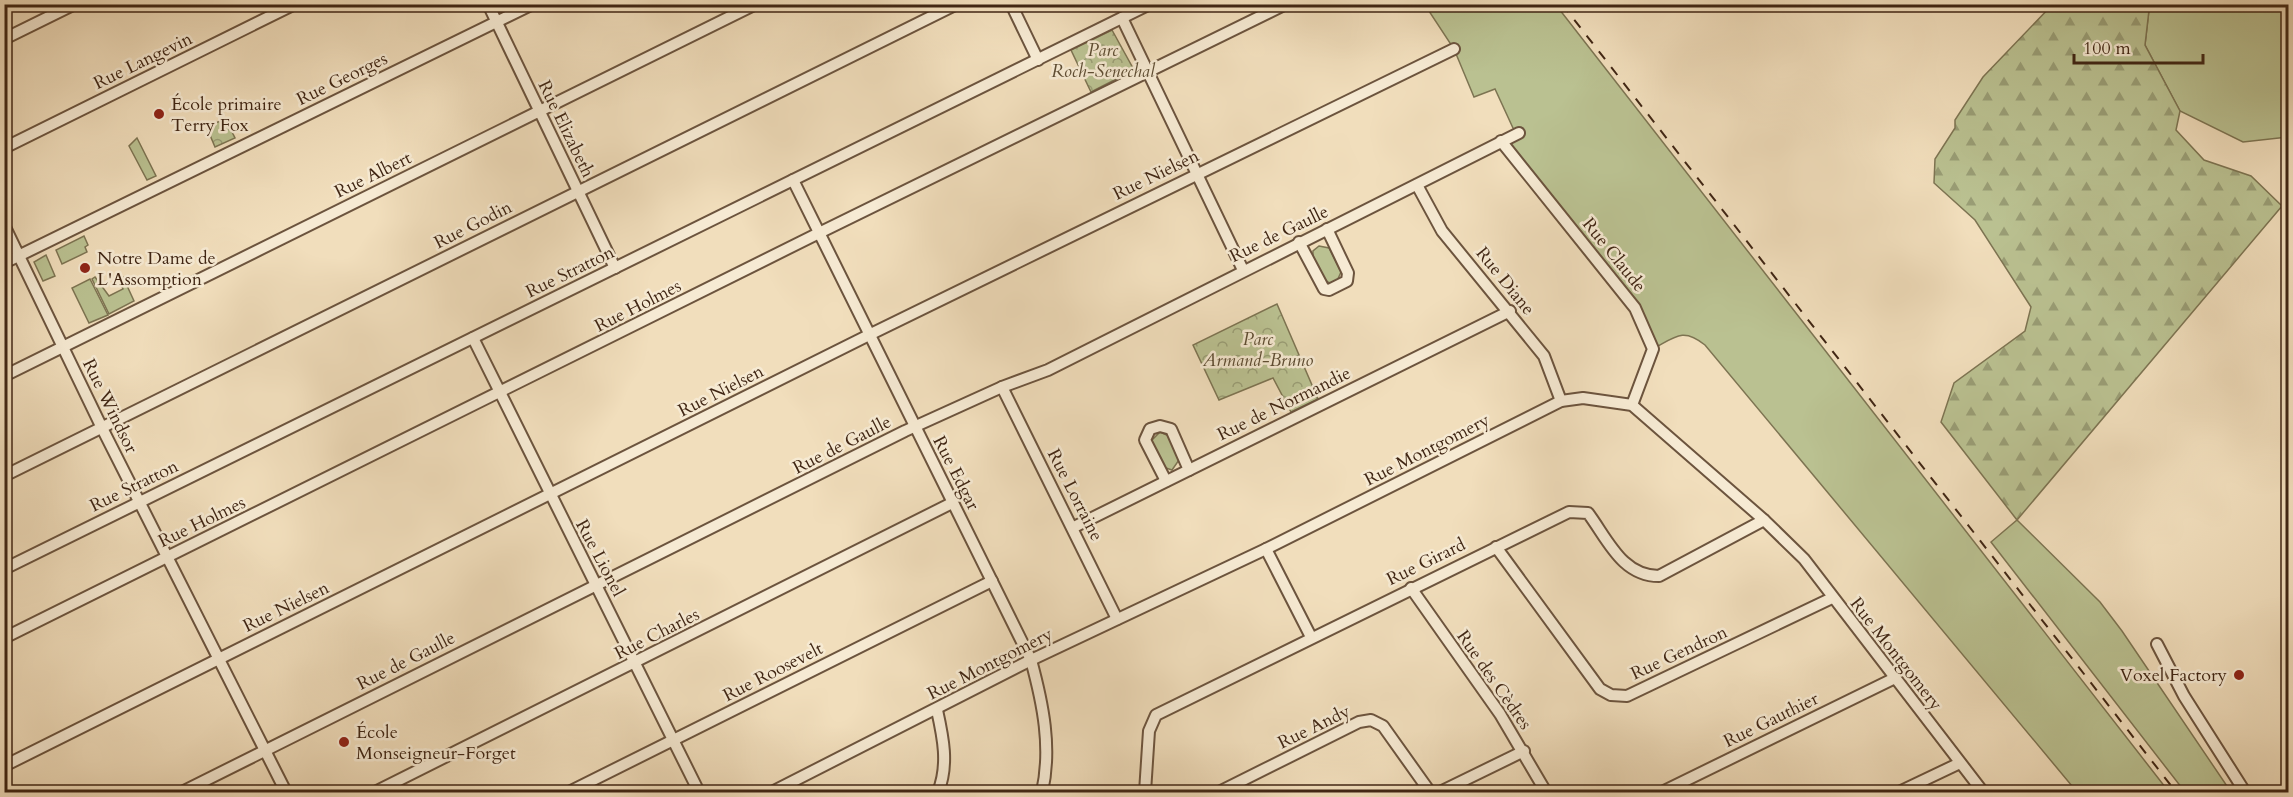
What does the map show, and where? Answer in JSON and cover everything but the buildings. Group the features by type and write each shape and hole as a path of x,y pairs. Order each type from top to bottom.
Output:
{"street":[{"path":"4,39 75,4"},
{"name":"Rue Langevin","path":"4,148 295,4"},
{"name":"Rue Elizabeth","path":"488,4 615,268"},
{"name":"Rue Georges","path":"4,263 533,4"},
{"name":"Rue Albert","path":"4,376 756,4"},
{"name":"Rue Godin","path":"4,476 957,4"},
{"path":"1011,4 1038,60"},
{"name":"Rue Stratton","path":"4,569 1150,4"},
{"name":"Rue Holmes","path":"4,638 1286,4"},
{"path":"1122,18 1243,270"},
{"name":"Rue Nielsen","path":"4,766 1196,173 1454,49"},
{"name":"Rue de Gaulle","path":"182,792 914,427 1002,387 1048,370 1519,133"},
{"name":"Rue Claude","path":"1501,141 1635,308 1653,349 1632,405"},
{"name":"Rue Edgar","path":"793,180 1031,660 1043,702 1048,769 1042,792"},
{"name":"Rue Diane","path":"1417,185 1442,231 1510,311 1544,356 1561,401"},
{"name":"Rue Windsor","path":"4,225 166,557 286,792"},
{"path":"1299,242 1324,289 1347,281 1348,273 1327,229"},
{"name":"Rue de Normandie","path":"1074,527 1510,311"},
{"name":"Rue Lionel","path":"473,338 699,792"},
{"name":"Rue Lorraine","path":"1002,387 1118,619"},
{"name":"Rue Montgomery","path":"772,792 937,710 1031,660 1266,549 1561,401 1583,398 1632,405 1764,520 1804,559 1983,792"},
{"path":"1166,481 1145,440 1150,429 1160,426 1171,429 1189,470"},
{"name":"Rue Charles","path":"375,792 952,503"},
{"name":"Rue Girard","path":"1145,792 1149,731 1156,715 1311,636 1569,512 1588,513 1629,569 1643,576 1659,576 1764,520"},
{"name":"Rue Gendron","path":"1496,547 1600,688 1611,695 1628,696 1832,598"},
{"path":"1266,549 1311,636"},
{"name":"Rue Roosevelt","path":"569,792 992,581"},
{"name":"Rue des Cèdres","path":"1411,588 1500,714 1524,751 1546,792"},
{"path":"2157,644 2184,696 2245,792"},
{"name":"Rue Gauthier","path":"1662,792 1895,678"},
{"path":"937,710 944,742 944,760 938,792"},
{"name":"Rue Andy","path":"1219,792 1359,722 1371,720 1383,726 1430,792"},
{"path":"1440,792 1524,751"},
{"path":"1899,792 1960,763"}],"green space":[{"path":"1425,5 1556,5 2169,792 2077,792 1705,345 1685,335 1673,338 1653,349 1635,308 1501,141 1519,133 1513,128 1495,89 1474,97 1454,49"},
{"path":"2052,5 2144,5 2149,10 2145,45 2180,111 2176,130 2204,160 2251,176 2282,206 2017,520 1941,422 1954,383 2025,331 2031,307 1975,220 1934,183 1935,159 1955,128 1955,120 1983,77"},
{"path":"2144,5 2288,5 2288,137 2243,142 2180,111 2145,45 2149,10"},
{"name":"Parc Roch-Senechal","path":"1112,30 1134,70 1091,92 1071,50"},
{"path":"225,118 235,138 215,147 207,128"},
{"path":"137,138 156,176 147,180 129,146"},
{"path":"84,236 88,245 85,247 87,252 62,264 56,250"},
{"path":"1319,246 1329,248 1341,272 1337,281 1330,283 1323,278 1318,269 1313,251"},
{"path":"46,255 55,276 43,281 34,262"},
{"path":"95,277 109,296 123,289 118,278 123,277 134,301 109,314 92,279"},
{"path":"90,279 108,315 89,323 72,288"},
{"name":"Parc Armand-Bruno","path":"1277,304 1318,399 1291,412 1273,378 1219,400 1193,345"},
{"path":"1160,432 1169,436 1179,460 1172,470 1163,467 1151,441"},
{"path":"2017,520 2100,602 2231,792 2185,792 1991,542"}],"railway":[{"path":"1562,4 2176,792"}],"place":[{"name":"École primaire Terry Fox","path":"159,114"},
{"name":"Notre Dame de L'Assomption","path":"85,268"},
{"name":"Voxel Factory","path":"2239,675"},
{"name":"École Monseigneur-Forget","path":"344,742"}]}
